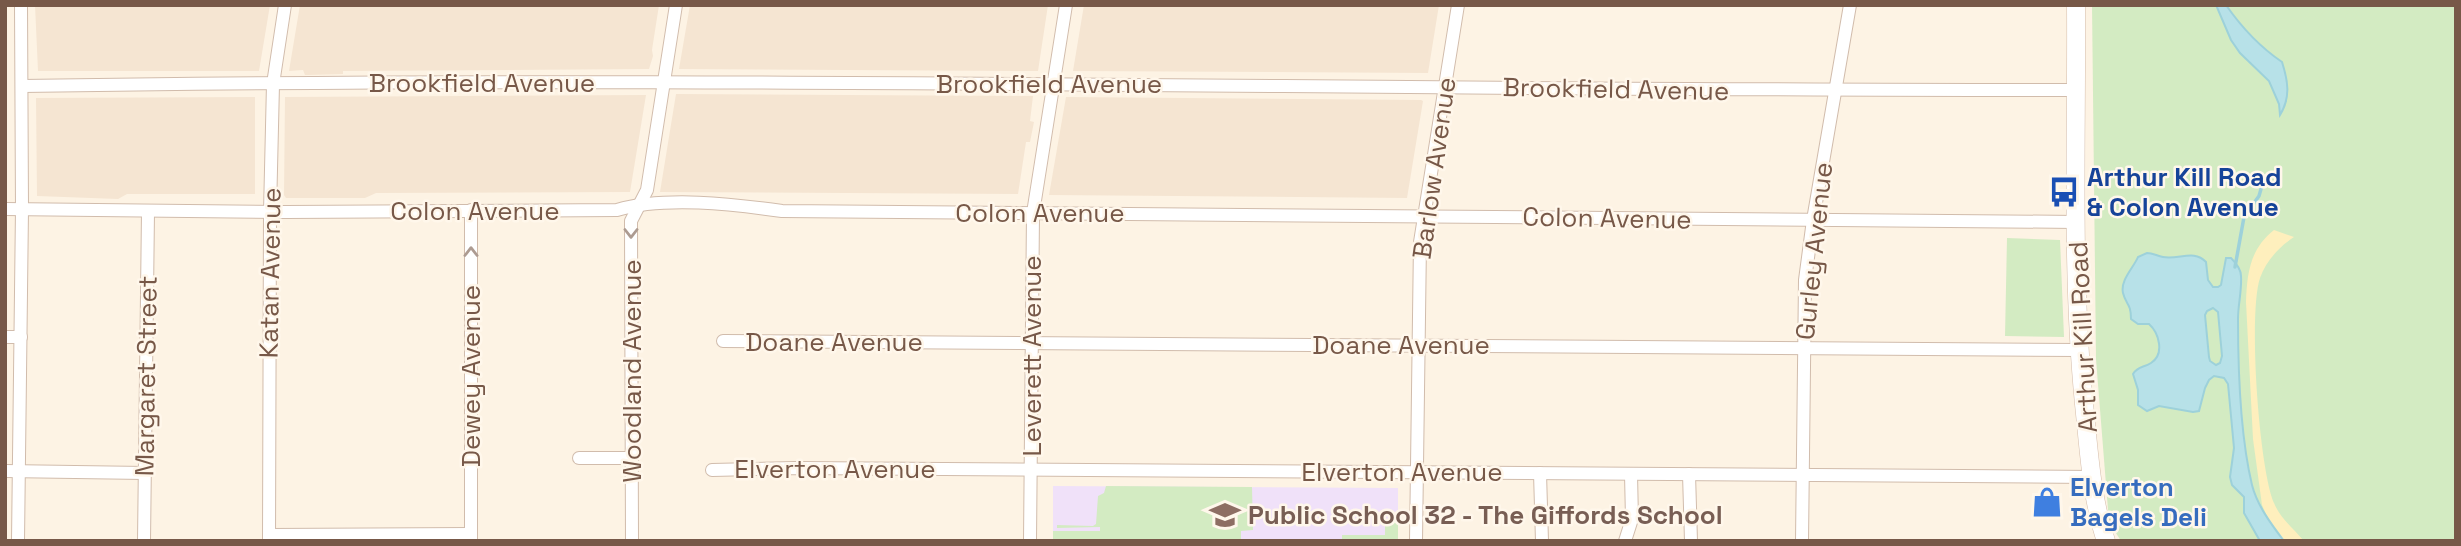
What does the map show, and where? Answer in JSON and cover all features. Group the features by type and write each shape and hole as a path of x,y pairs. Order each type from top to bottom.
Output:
{"street":[{"path":"18,541 12,471 21,337 21,5"},
{"name":"Katan Avenue","path":"269,538 273,84 285,5"},
{"name":"Woodland Avenue","path":"632,541 631,220 647,190 676,5"},
{"name":"Leverett Avenue","path":"1030,541 1033,213 1066,5"},
{"name":"Barlow Avenue","path":"1416,541 1417,346 1423,216 1458,5"},
{"name":"Gurley Avenue","path":"1802,541 1805,281 1850,5"},
{"name":"Arthur Kill Road","path":"2076,5 2079,350 2092,477 2106,541"},
{"name":"Brookfield Avenue","path":"22,86 664,82 1835,91 2077,90"},
{"name":"Colon Avenue","path":"5,209 148,212 617,210 640,204 730,203 782,211 2077,222"},
{"name":"Dewey Avenue","path":"471,210 471,538"},
{"name":"Margaret Street","path":"144,541 148,212"},
{"path":"5,337 21,337"},
{"name":"Doane Avenue","path":"723,341 2079,350"},
{"path":"579,458 632,458"},
{"name":"Elverton Avenue","path":"712,470 1031,469 1803,477 2092,477"},
{"path":"12,471 145,473"},
{"path":"1540,473 1542,541"},
{"path":"1625,541 1632,519 1631,474"},
{"path":"1689,474 1691,541"},
{"path":"269,538 471,538"}],"shaded area":[{"path":"35,5 270,5 259,71 38,71"},
{"path":"300,5 659,5 649,69 343,71 343,74 305,75 303,70 289,71"},
{"path":"690,5 1048,5 1038,71 679,69"},
{"path":"1084,5 1439,5 1428,73 1073,71"},
{"path":"676,94 1033,96 1030,121 1034,122 1030,142 1026,142 1018,194 660,192"},
{"path":"646,95 630,192 376,193 365,198 286,198 284,195 285,97"},
{"path":"255,97 255,194 127,194 118,199 37,196 36,98"},
{"path":"1066,97 1423,101 1407,198 1049,195"},
{"name":"Public School 32 - The Giffords School","path":"1053,486 1398,488 1398,541 1053,541"}],"green space":[{"path":"2092,5 2456,5 2456,541 2121,541 2109,522 2096,359"},
{"path":"2007,238 2060,240 2064,337 2005,336"},
{"path":"1106,486 1252,487 1253,530 1241,531 1241,541 1053,541 1053,531 1100,531 1100,527 1057,528 1057,525 1096,524 1098,496 1104,493"},
{"path":"1388,517 1398,517 1398,541 1342,541 1342,535 1385,535 1385,521"}],"sand":[{"path":"2274,230 2294,237 2269,260 2260,278 2255,323 2255,356 2260,425 2274,503 2283,518 2304,541 2284,541 2270,523 2262,505 2253,439 2247,281 2255,253"}],"water":[{"path":"2216,5 2226,5 2238,22 2282,62 2287,89 2286,102 2280,115 2279,104 2269,81 2240,53 2231,40"},
{"path":"2151,253 2169,258 2201,258 2206,262 2208,280 2213,287 2221,285 2226,258 2231,258 2239,269 2239,381 2248,466 2257,500 2284,541 2260,541 2244,513 2244,497 2232,485 2230,477 2234,448 2228,384 2224,378 2214,376 2209,380 2199,411 2159,406 2147,411 2138,405 2138,390 2133,374 2155,359 2159,344 2156,333 2149,324 2138,324 2131,319 2123,293 2125,279 2138,257","holes":["2213,308 2218,312 2222,356 2220,363 2216,365 2209,357 2205,315"]}],"waterway":[{"path":"2235,267 2244,217 2259,196 2268,175"}],"place":[{"name":"Arthur Kill Road & Colon Avenue","path":"2064,192"},
{"name":"Elverton Bagels Deli","path":"2047,502"},
{"name":"Public School 32 - The Giffords School","path":"1225,515"}]}
